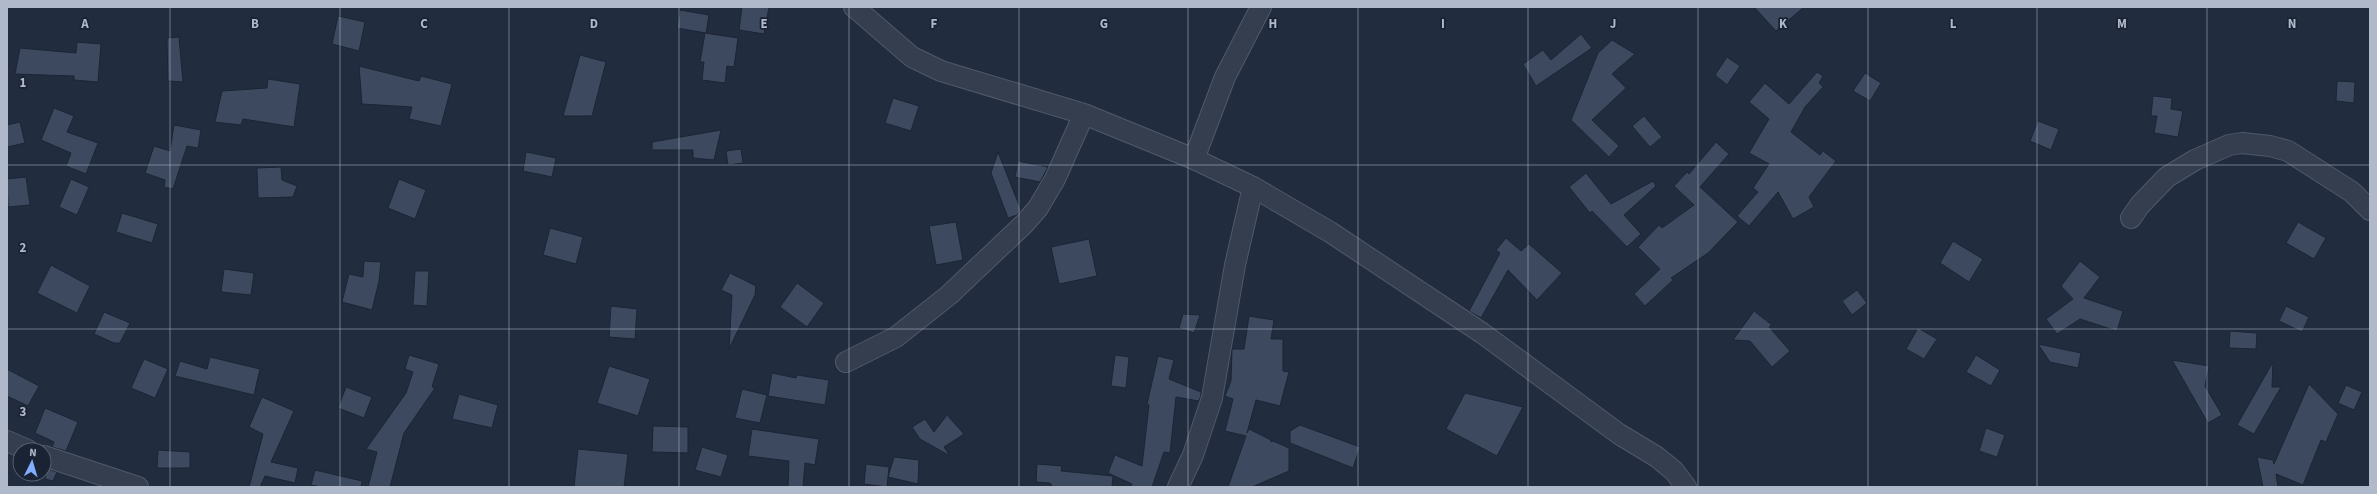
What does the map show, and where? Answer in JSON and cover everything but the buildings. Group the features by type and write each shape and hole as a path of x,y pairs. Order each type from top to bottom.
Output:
{"street":[{"path":"854,7 912,57 941,71 1084,114 1194,159 1253,187 1330,232 1482,333 1619,434 1657,457 1674,471 1686,487"},
{"path":"1194,159 1225,77 1261,7"},
{"path":"846,362 896,337 949,295 1024,224 1038,208 1055,179 1084,114"},
{"path":"2131,218 2140,205 2167,177 2195,160 2229,145 2242,143 2270,146 2288,151 2352,192 2370,210"},
{"path":"1178,487 1193,455 1212,398 1235,265 1253,187"},
{"path":"52,459 138,487"}]}
